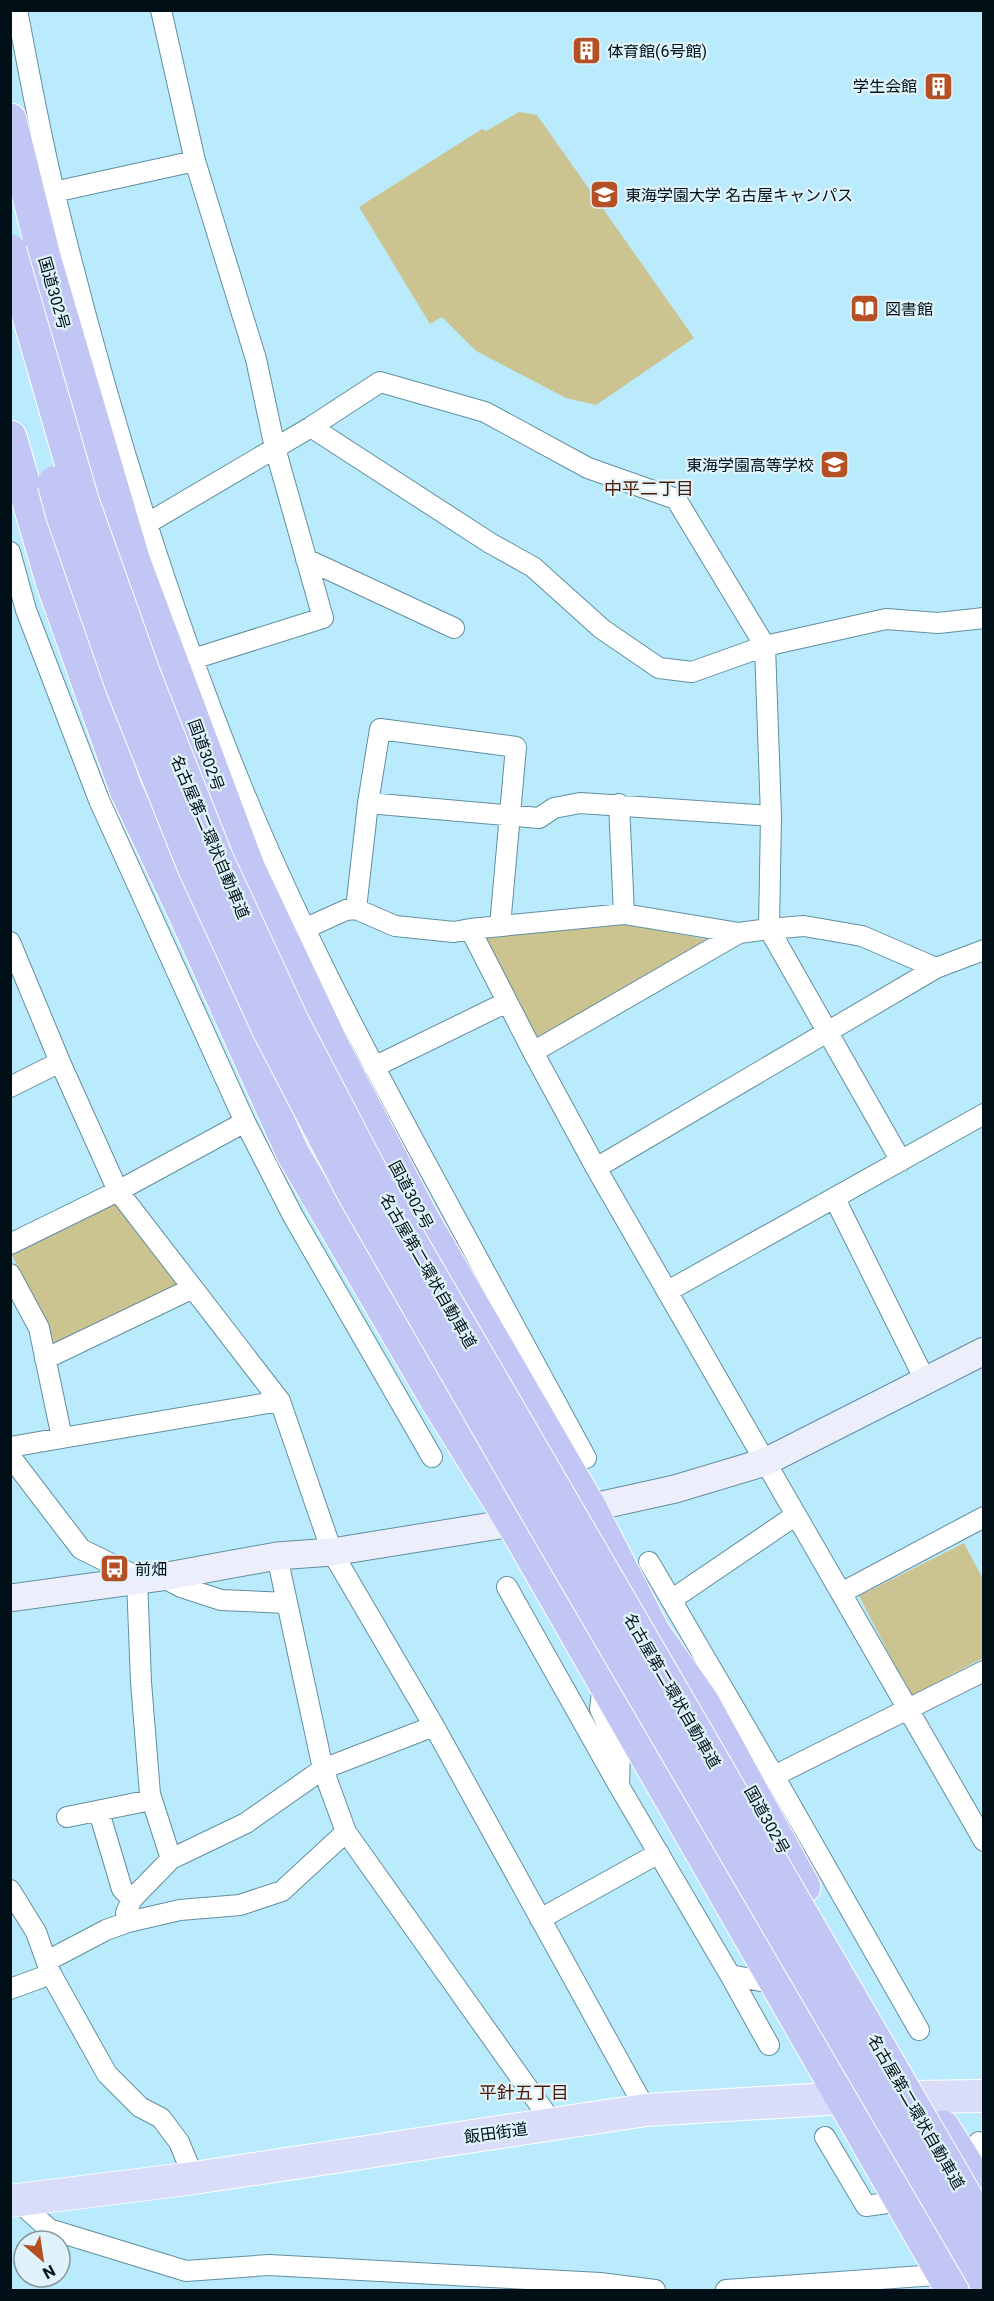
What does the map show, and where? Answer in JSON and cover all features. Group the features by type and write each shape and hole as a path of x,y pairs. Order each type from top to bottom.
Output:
{"highway":[{"name":"国道302号","path":"10,120 44,257 133,559 248,867 336,1053 422,1218 469,1272 654,1633 702,1701 792,1866 924,2097 983,2191"},
{"name":"名古屋第二環状自動車道","path":"10,251 82,500 145,677 216,857 292,1021 375,1180 984,2228"},
{"name":"名古屋第二環状自動車道","path":"10,325 62,513 122,686 194,867 270,1032 353,1192 542,1521 984,2278"},
{"path":"10,437 52,581 126,790 293,1154 436,1401 513,1523 947,2283"}],"main road":[{"name":"飯田街道","path":"14,2201 194,2178 646,2110 843,2098 984,2096"}],"street":[{"path":"16,10 54,192 99,363 193,659 239,781 304,929 374,1067 469,1272 586,1458"},
{"path":"161,10 195,162 256,359 275,448 323,618 193,659"},
{"path":"54,192 195,162"},
{"path":"148,523 311,427 380,382 485,412 588,468 676,499 765,646 771,816 769,929 901,1161"},
{"path":"311,427 490,543 533,567 602,629 659,668 692,672 765,646 886,619 938,623 984,618"},
{"path":"10,552 18,614 99,800 245,1122 293,1216 432,1457"},
{"path":"306,558 454,628"},
{"path":"356,909 368,803 380,729 516,747 500,926"},
{"path":"368,803 539,818 554,808 580,803 771,816"},
{"path":"619,804 624,914"},
{"path":"304,929 346,910 356,909 395,926 454,932 624,914 739,933 804,926 862,936 936,968"},
{"path":"470,929 596,1168 909,1710 981,1829"},
{"path":"533,1052 739,933"},
{"path":"10,942 60,1062 118,1191 280,1401 332,1552 434,1726 646,2110"},
{"path":"596,1168 936,968 984,950"},
{"path":"374,1067 507,1002"},
{"path":"10,1087 60,1062"},
{"path":"668,1291 984,1114"},
{"path":"10,1244 118,1191 245,1122"},
{"path":"835,1199 926,1380"},
{"path":"10,1274 39,1328 62,1438"},
{"path":"45,1359 193,1288"},
{"path":"10,1598 147,1579 277,1556 332,1552 513,1523 675,1489 765,1462 984,1351"},
{"path":"393,1391 436,1401"},
{"path":"10,1447 280,1401"},
{"path":"10,1455 81,1549 147,1579 221,1600 287,1603"},
{"path":"671,1600 796,1515"},
{"path":"841,1593 984,1517"},
{"path":"277,1556 322,1769 346,1832 554,2125"},
{"path":"649,1562 919,2030"},
{"path":"147,1579 141,1682 151,1800 171,1859"},
{"path":"507,1587 619,1786 770,2045"},
{"path":"654,1633 683,1656 711,1703 739,1716"},
{"path":"774,1776 984,1671"},
{"path":"604,1682 600,1709 620,1752 619,1786"},
{"path":"128,1922 126,1913 132,1899 171,1859 246,1823 322,1769 434,1726"},
{"path":"67,1817 151,1800"},
{"path":"99,1812 122,1889 132,1899"},
{"path":"10,1989 106,1930 128,1922 180,1910 240,1905 282,1891 346,1832"},
{"path":"792,1866 809,1836"},
{"path":"540,1919 658,1853"},
{"path":"10,1890 36,1932 49,1967 107,2074 140,2107 161,2118 179,2142 194,2178"},
{"path":"729,1975 777,1984"},
{"path":"825,2137 866,2206 901,2201"},
{"path":"14,2201 49,2229 186,2271 269,2265 600,2283 655,2290"},
{"path":"726,2290 947,2283 984,2271"}],"shaded area":[{"path":"519,112 537,115 694,338 596,405 566,398 476,351 442,317 430,324 359,207 482,129 486,131"},
{"path":"623,923 709,940 537,1039 483,936"},
{"path":"116,1201 179,1286 52,1347 47,1327 11,1253"},
{"path":"964,1543 983,1579 983,1658 911,1696 859,1596"}],"place":[{"name":"体育館(6号館)","path":"586,51"},
{"name":"学生会館","path":"938,86"},
{"name":"東海学園大学 名古屋キャンパス","path":"604,195"},
{"name":"図書館","path":"864,309"},
{"name":"東海学園高等学校","path":"835,465"},
{"name":"前畑","path":"114,1569"}],"district":[{"name":"中平二丁目","path":"649,488"},
{"name":"平針五丁目","path":"524,2092"}]}
